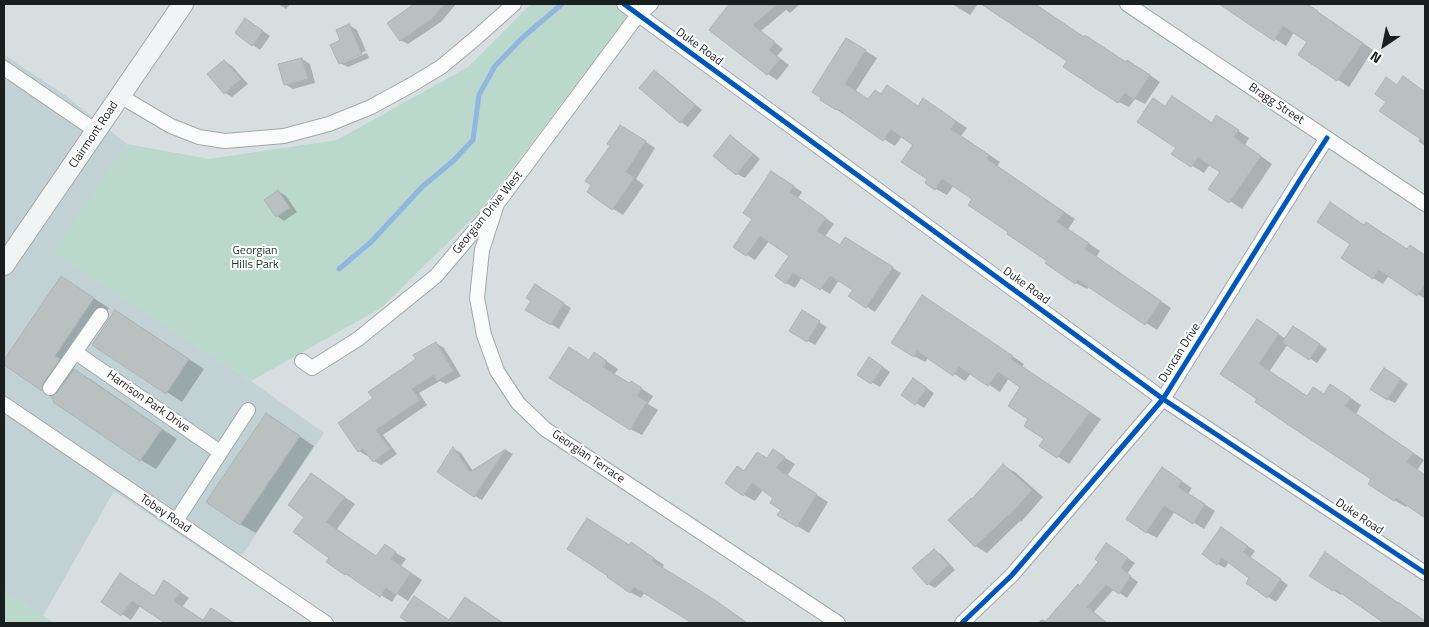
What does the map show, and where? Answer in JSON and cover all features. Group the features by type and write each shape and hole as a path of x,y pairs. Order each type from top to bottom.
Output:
{"main road":[{"name":"Clairmont Road","path":"4,265 183,4"}],"street":[{"path":"120,96 171,126 199,137 225,141 284,136 329,124 371,107 413,84 441,67 514,4"},
{"name":"Duke Road","path":"624,4 1163,399 1425,573"},
{"name":"Georgian Drive West","path":"302,361 312,368 358,339 436,276 497,204 638,15 651,4"},
{"name":"Bragg Street","path":"1127,4 1425,204"},
{"path":"4,68 96,131"},
{"name":"Duncan Drive","path":"962,623 1012,575 1163,399 1328,138"},
{"name":"Georgian Terrace","path":"497,204 482,250 477,298 484,335 497,371 518,403 545,429 838,623"},
{"path":"50,388 101,315"},
{"name":"Harrison Park Drive","path":"75,352 220,452"},
{"name":"Tobey Road","path":"4,404 326,623"},
{"path":"176,521 248,410"}],"shaded area":[{"path":"4,55 62,93 127,144 53,252 251,381 324,433 232,570 114,491 43,616 4,591"}],"green space":[{"name":"Georgian Hills Park","path":"531,4 637,4 480,211 381,308 251,381 52,252 127,144 209,159 337,140 468,67"},
{"path":"4,591 43,616 55,623 4,623"}],"building":[{"path":"414,4 445,4 433,18 400,41 387,23"},
{"path":"729,4 778,4 753,25 775,42 769,50 780,59 767,75 709,30"},
{"path":"981,4 1035,4 1084,37 1085,35 1126,62 1127,60 1150,75 1134,100 1125,93 1118,103 1063,67 1067,61"},
{"path":"1219,4 1307,4 1363,43 1337,81 1298,55 1307,42 1283,26 1274,41"},
{"path":"245,18 263,31 252,46 235,33"},
{"path":"349,24 362,54 339,64 330,45 340,40 336,30"},
{"path":"846,38 866,50 845,84 868,99 875,90 881,94 887,85 918,106 923,98 956,121 951,129 989,155 987,159 1064,212 1057,222 1089,243 1085,249 1161,301 1145,325 1078,280 1075,284 1045,263 1047,261 968,205 972,199 942,179 935,190 925,183 927,179 901,162 913,145 891,130 883,141 837,109 820,100 821,98 812,92"},
{"path":"302,58 308,79 284,85 278,64"},
{"path":"224,60 241,79 224,94 207,74"},
{"path":"654,70 695,105 680,123 639,88"},
{"path":"1403,76 1425,92 1425,142 1379,111 1386,102 1375,94 1386,77 1397,85"},
{"path":"1172,96 1212,123 1216,115 1239,130 1234,137 1261,156 1229,203 1208,189 1220,172 1198,158 1191,167 1171,154 1176,148 1137,122 1153,98 1165,106"},
{"path":"620,125 646,141 626,172 635,178 612,210 587,192 591,185 585,181 610,146 607,144"},
{"path":"730,135 753,154 736,175 713,156"},
{"path":"771,171 794,186 790,192 826,218 817,231 840,245 845,237 893,267 866,308 848,296 853,290 830,276 820,290 793,273 786,284 775,276 789,256 760,236 746,256 733,247 752,219 743,213"},
{"path":"278,190 290,208 276,217 264,200"},
{"path":"1330,202 1364,225 1366,222 1407,249 1410,245 1425,255 1425,284 1417,296 1379,270 1373,279 1341,258 1350,244 1317,222"},
{"path":"61,276 94,298 55,356 60,359 43,383 42,391 4,365 4,360"},
{"path":"535,284 564,303 551,325 525,310 531,301 526,298"},
{"path":"922,295 1013,356 1011,359 1090,412 1057,458 1039,446 1044,439 1024,426 1028,419 1008,406 1020,387 998,372 988,386 959,367 953,376 917,351 914,357 891,343"},
{"path":"115,310 189,359 166,394 92,345"},
{"path":"802,310 820,321 807,342 789,331"},
{"path":"1257,319 1279,334 1259,364 1307,396 1313,387 1324,394 1330,384 1351,398 1345,406 1413,453 1407,462 1425,475 1425,518 1396,498 1394,501 1368,484 1371,479 1255,402 1257,399 1220,374"},
{"path":"1293,326 1320,344 1309,360 1282,342"},
{"path":"436,342 454,371 437,381 434,375 412,389 420,400 376,430 390,449 373,462 363,449 358,452 338,423 373,398 368,392 416,359 413,355"},
{"path":"569,347 589,360 594,352 607,361 603,367 629,383 631,381 642,388 637,396 647,402 630,430 549,378"},
{"path":"869,357 883,367 871,384 857,375"},
{"path":"1384,368 1401,379 1387,400 1370,389"},
{"path":"74,369 162,429 140,461 53,402 54,399 50,397 57,393"},
{"path":"913,378 927,388 915,405 901,395"},
{"path":"266,413 300,436 240,525 206,502"},
{"path":"453,447 470,472 506,449 474,497 437,472"},
{"path":"773,449 785,457 776,468 817,494 797,527 777,515 781,510 770,503 773,498 752,483 743,496 725,483 737,466 744,471 757,452 767,458"},
{"path":"1003,464 1032,490 1009,516 975,547 948,520 972,499"},
{"path":"1162,467 1182,481 1178,487 1205,504 1193,524 1164,506 1146,533 1126,519"},
{"path":"311,473 345,497 326,522 376,556 385,544 396,552 391,559 411,573 396,595 386,588 380,597 326,562 329,558 293,532 304,517 288,505"},
{"path":"587,518 629,545 631,542 654,558 652,561 715,600 747,623 692,623 634,587 630,593 567,549"},
{"path":"1221,527 1248,546 1243,552 1281,579 1267,598 1246,583 1249,578 1222,558 1217,565 1202,554"},
{"path":"1106,543 1128,558 1121,568 1131,576 1119,594 1106,585 1087,607 1107,623 1044,623 1078,584 1080,586 1098,562 1095,559"},
{"path":"934,549 949,565 927,585 912,568"},
{"path":"1325,552 1425,621 1425,623 1384,623 1335,589 1333,591 1309,576"},
{"path":"120,573 154,596 164,580 181,592 174,601 203,620 211,608 234,623 165,623 132,601 121,616 101,602"},
{"path":"414,596 449,620 465,597 503,623 409,623 400,617"}],"waterway":[{"path":"339,269 371,242 422,187 453,161 473,140 479,95 495,66 522,38 562,4"}],"cycle path":[{"path":"624,4 1163,399 1425,573"},
{"path":"962,623 1012,575 1163,399 1327,138"}]}
